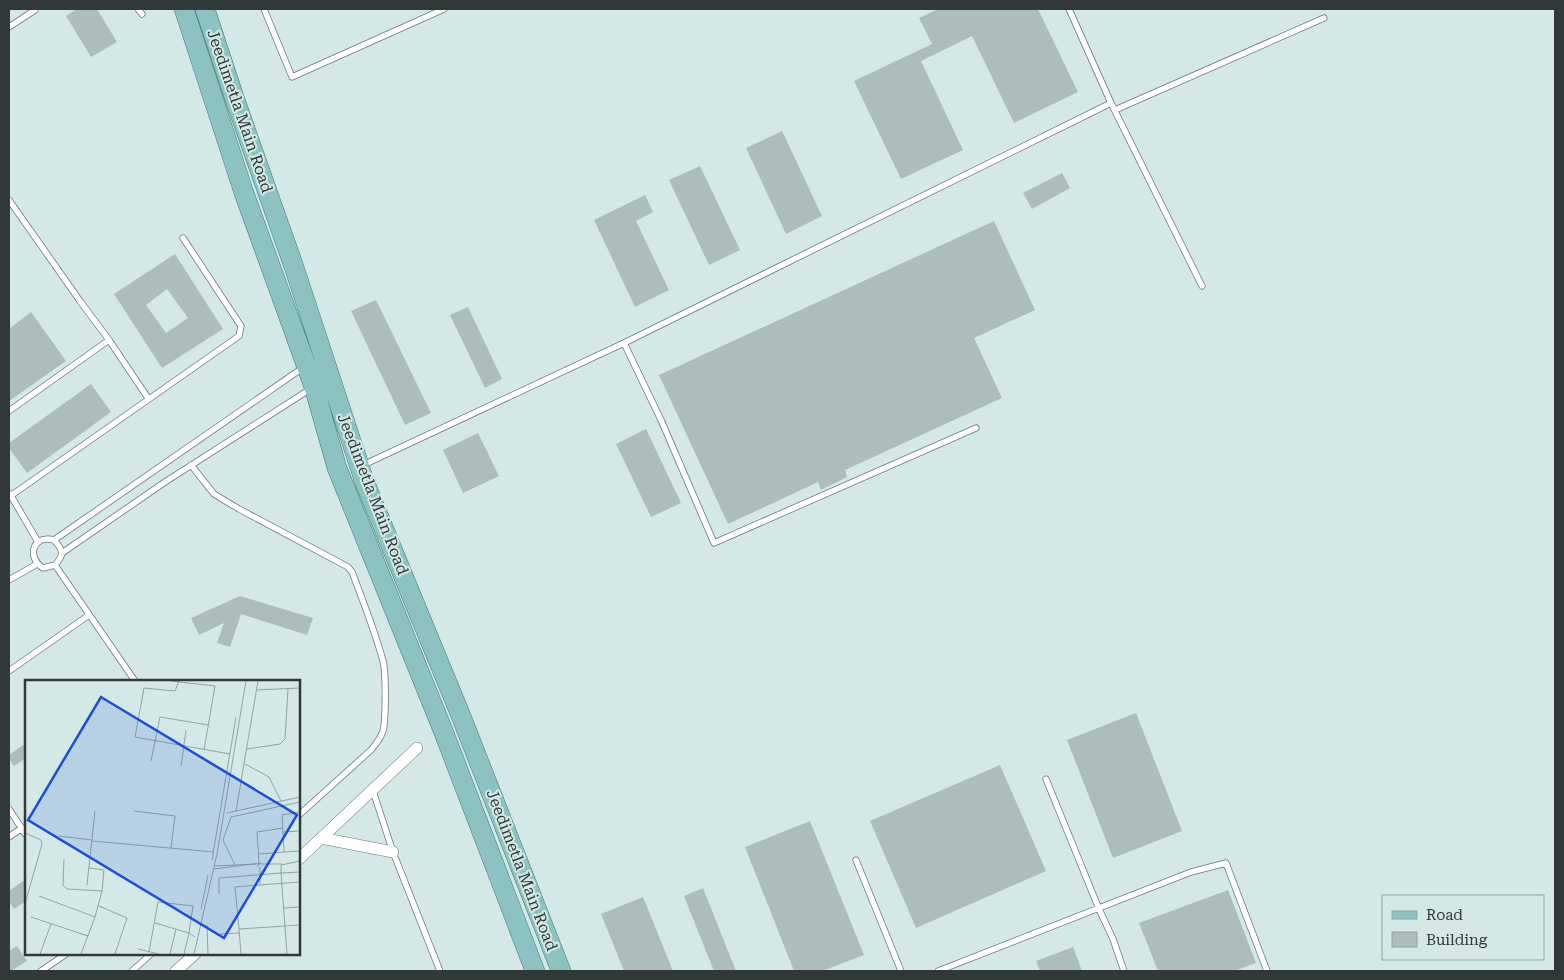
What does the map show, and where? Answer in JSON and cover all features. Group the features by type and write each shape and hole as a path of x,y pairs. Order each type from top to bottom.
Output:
{"main road":[{"name":"Jeedimetla Main Road","path":"184,9 244,193 314,386 337,468 444,733 535,971"},
{"name":"Jeedimetla Main Road","path":"205,9 360,466 462,716 561,971"},
{"path":"210,90 229,83"}],"street":[{"path":"300,858 418,748"},
{"path":"321,838 393,852"},
{"path":"176,971 193,955"}],"lane":[{"path":"264,9 292,77 444,9"},
{"path":"1069,9 1111,103 1202,286"},
{"path":"9,26 35,10"},
{"path":"1115,110 1324,18"},
{"path":"360,466 624,343 1111,103"},
{"path":"9,200 148,398"},
{"path":"38,542 9,495 239,336 241,326 183,238"},
{"path":"9,411 109,340"},
{"path":"624,343 661,420 714,542 976,428"},
{"path":"306,365 54,540 44,539 38,542 33,557 37,564 43,568 56,565 62,553 192,465 314,386"},
{"path":"192,465 214,494 348,567 367,612 384,662 385,716 383,732 379,741 300,814"},
{"path":"54,540 62,553"},
{"path":"9,580 37,564"},
{"path":"56,565 134,680"},
{"path":"9,671 89,615"},
{"path":"1046,779 1113,939 1124,971"},
{"path":"372,790 393,852 440,971"},
{"path":"9,809 25,833"},
{"path":"9,837 22,828"},
{"path":"856,860 901,971"},
{"path":"938,971 1191,872 1226,863 1267,971"},
{"path":"41,971 65,955"},
{"path":"132,971 150,955"}],"building":[{"path":"77,9 97,9 117,42 91,57 66,16"},
{"path":"938,9 1038,9 1078,92 1014,123 972,36 921,61 963,150 901,179 854,81 932,44 919,18"},
{"path":"782,131 822,216 786,234 746,148"},
{"path":"700,166 740,250 709,265 669,180"},
{"path":"1062,173 1070,188 1032,209 1023,193"},
{"path":"645,195 653,212 636,221 669,290 635,307 594,220"},
{"path":"994,221 1035,310 974,338 1002,398 845,470 847,477 821,490 818,482 728,524 659,375"},
{"path":"175,254 223,329 162,368 114,294","holes":["167,289 188,318 166,333 146,305"]},
{"path":"376,300 431,413 405,425 351,311"},
{"path":"468,307 502,379 485,388 450,315"},
{"path":"31,312 66,361 9,401 9,329"},
{"path":"91,384 111,412 27,473 9,448 9,443"},
{"path":"646,429 681,503 651,517 616,444"},
{"path":"478,433 499,476 463,493 443,450"},
{"path":"240,596 313,618 307,635 241,614 230,647 217,643 224,623 199,635 191,618"},
{"path":"1136,713 1182,831 1113,858 1067,740"},
{"path":"25,744 25,759 14,766 9,755"},
{"path":"1000,765 1046,871 916,928 870,821"},
{"path":"810,821 864,955 822,971 794,971 745,847"},
{"path":"25,880 25,902 14,909 9,901 9,891"},
{"path":"703,888 736,971 714,971 684,896"},
{"path":"1228,890 1256,963 1234,971 1158,971 1139,923"},
{"path":"643,897 673,971 624,971 601,914"},
{"path":"17,946 27,961 9,971 9,951"},
{"path":"1073,947 1082,971 1040,971 1036,961"}]}
